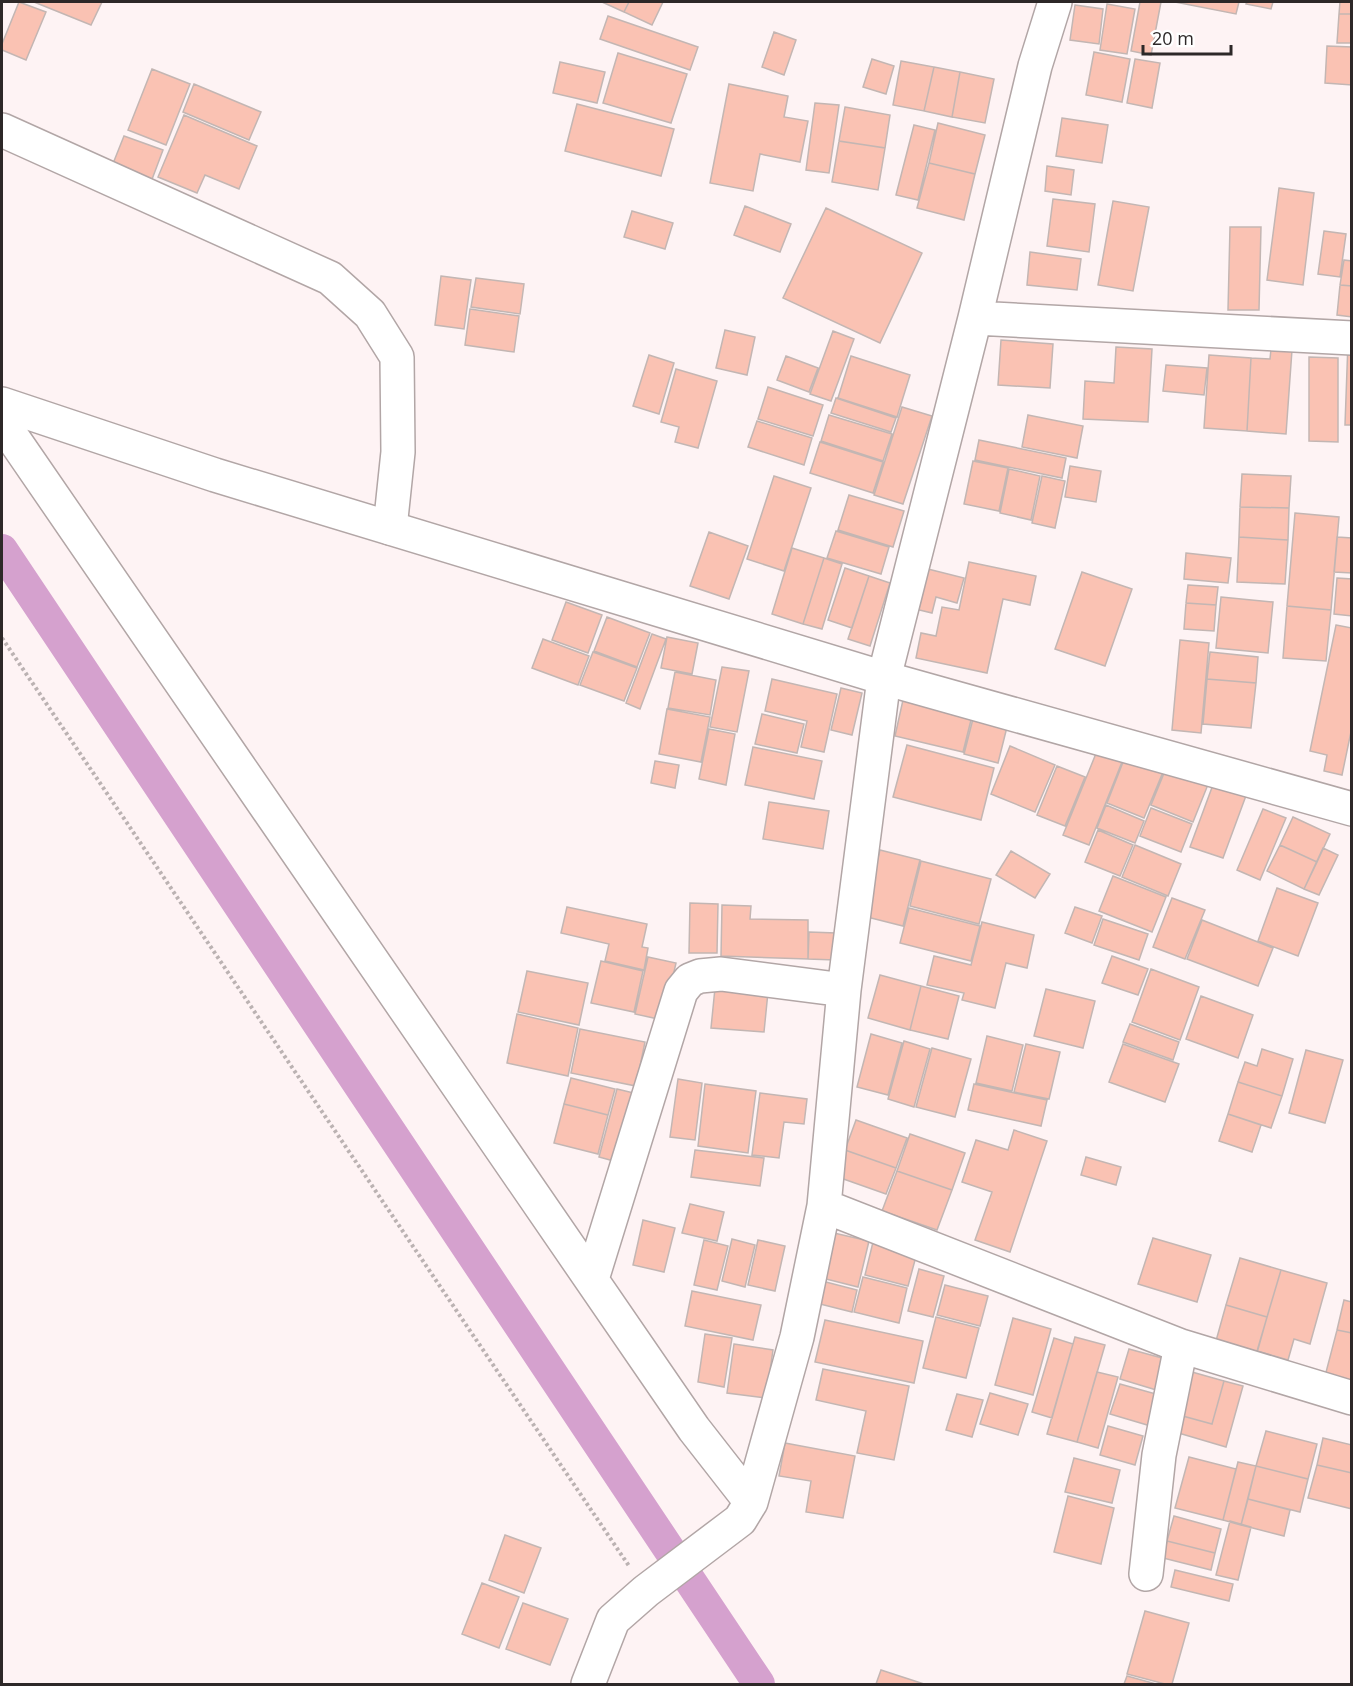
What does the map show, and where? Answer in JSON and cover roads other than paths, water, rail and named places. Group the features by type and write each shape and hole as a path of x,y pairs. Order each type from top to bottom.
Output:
{"street":[{"path":"588,1684 613,1620 746,1511 797,1337 824,1206 844,990 884,678 975,318 1035,66 1054,2"},
{"path":"2,130 330,278 370,314 397,357 398,452 390,528"},
{"path":"975,318 1352,338"},
{"path":"2,404 215,475 884,678 1352,809"},
{"path":"2,422 592,1279 694,1429 746,1511"},
{"path":"592,1279 681,992 690,980 700,976 721,974 844,990"},
{"path":"824,1206 1181,1346 1352,1398"},
{"path":"1146,1574 1159,1455 1181,1346"}],"waterway":[{"path":"2,550 759,1684"}]}
